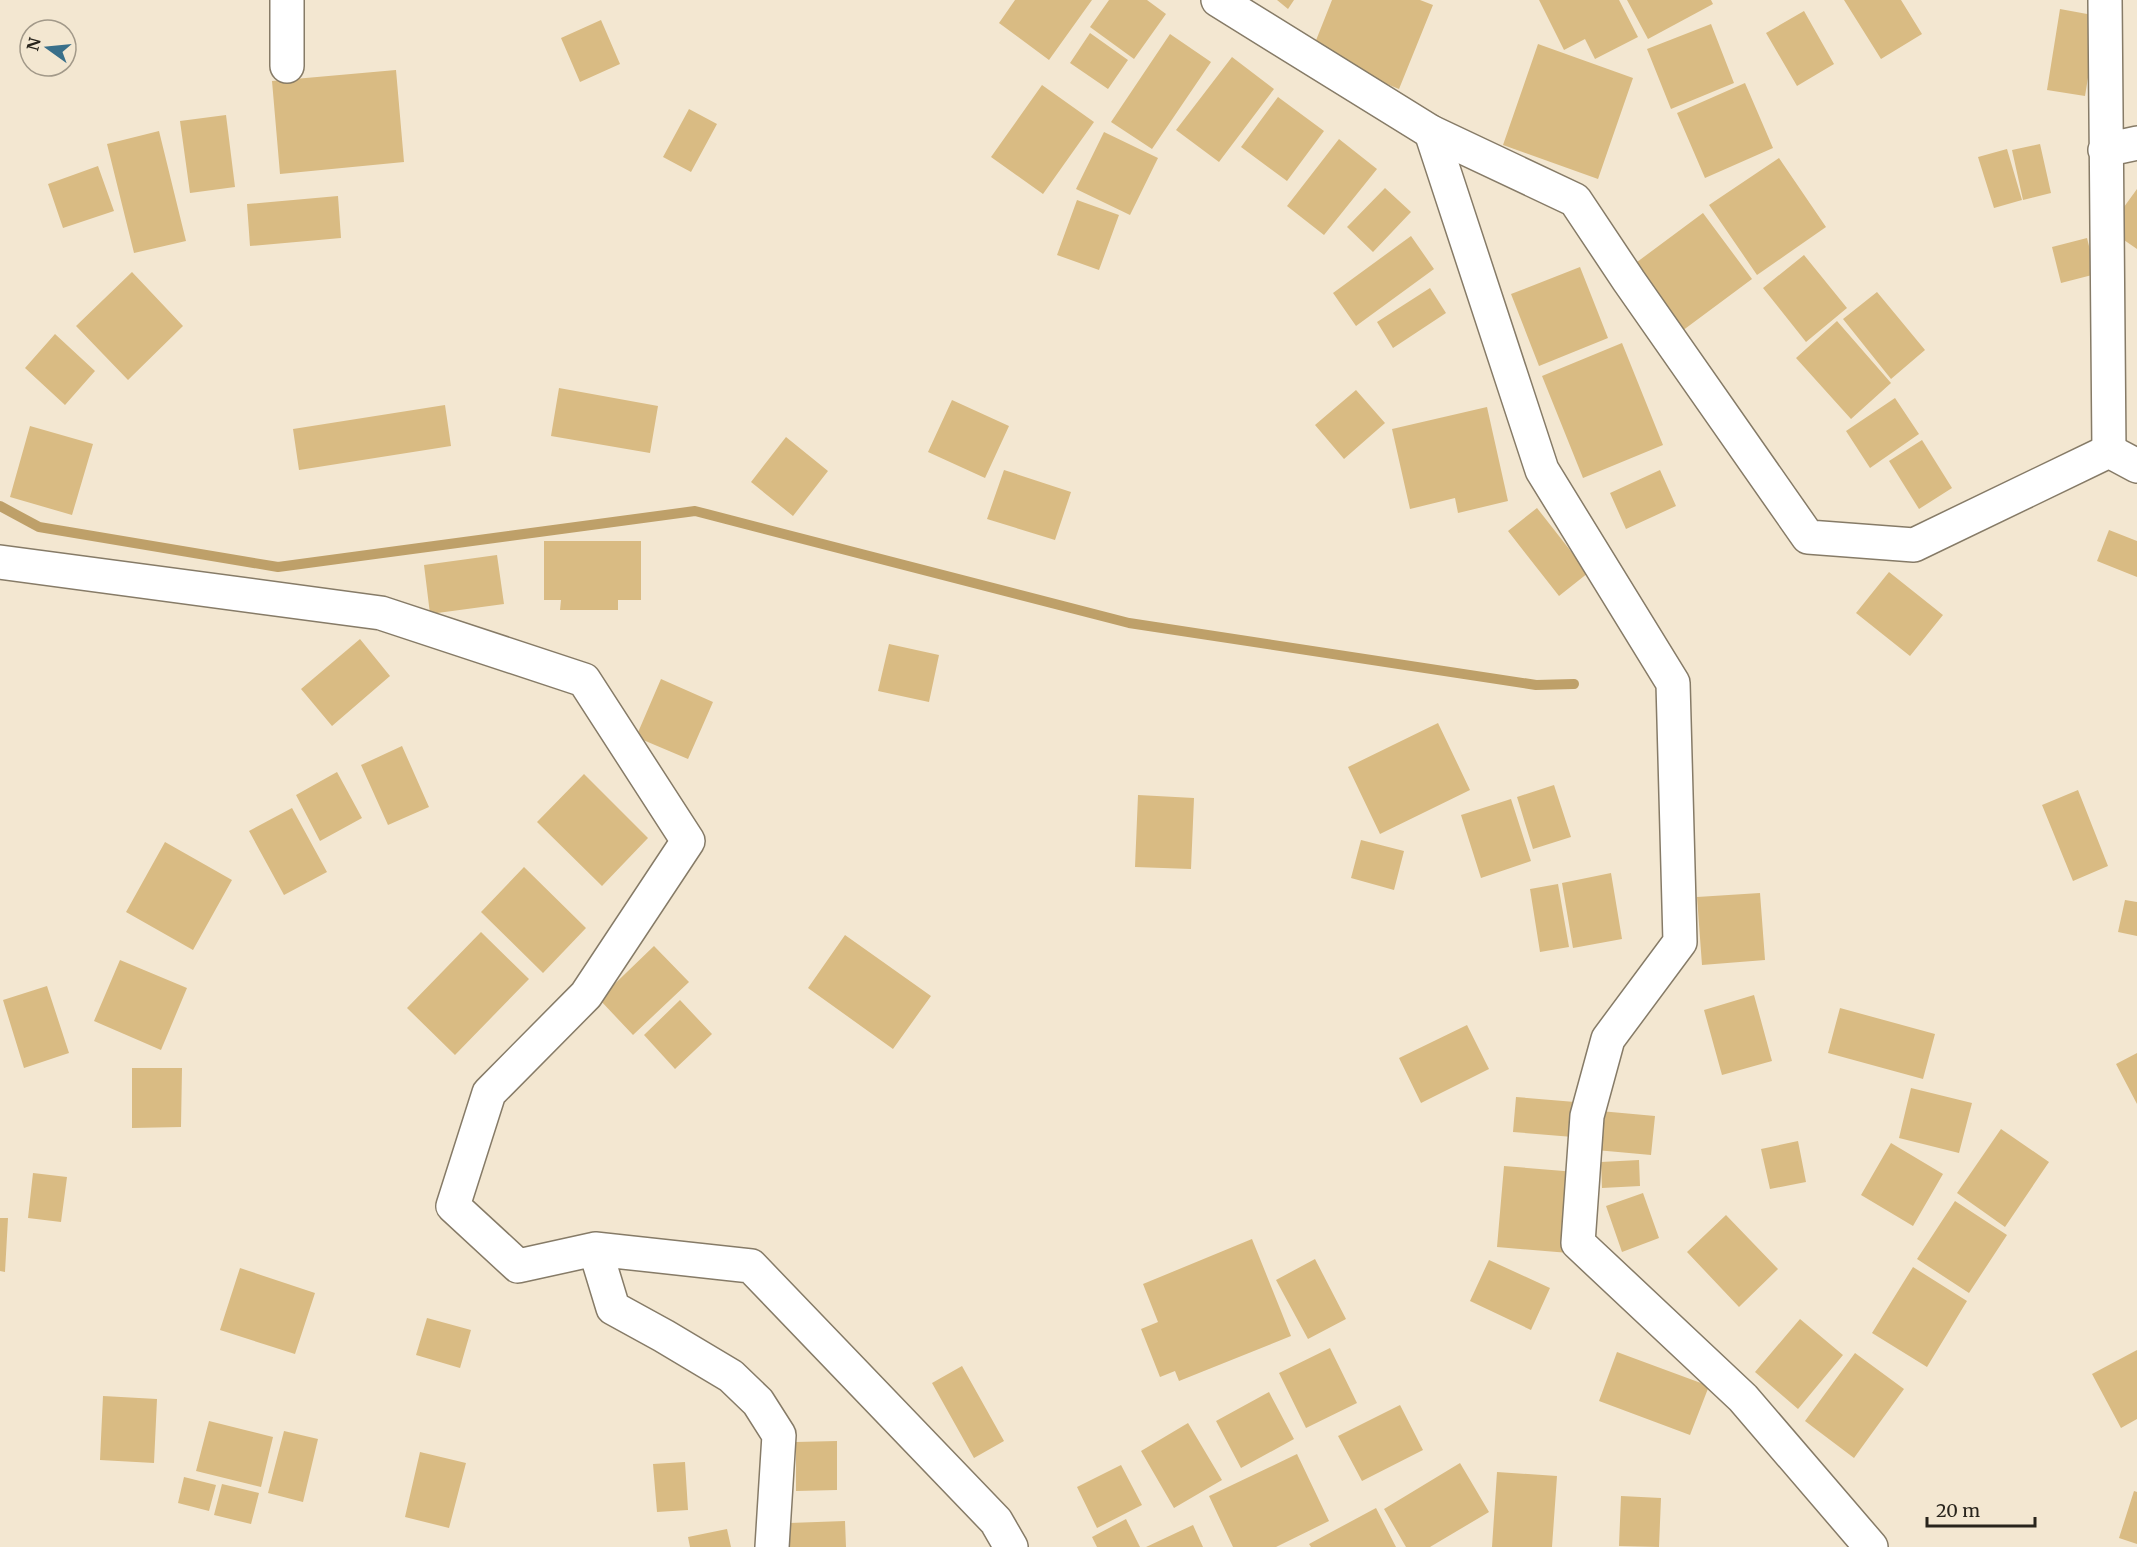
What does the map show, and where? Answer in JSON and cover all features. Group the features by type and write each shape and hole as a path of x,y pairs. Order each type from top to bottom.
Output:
{"street":[{"path":"286,0 287,66"},
{"path":"1218,0 1431,132 1575,200 1629,282 1808,537 1914,545 2109,451"},
{"path":"2105,0 2109,451"},
{"path":"1431,132 1542,470 1673,683 1680,942 1608,1039 1587,1116 1578,1243 1743,1398 1871,1547"},
{"path":"2105,150 2137,143"},
{"path":"2109,451 2137,466"},
{"path":"0,562 381,613 584,680 688,841 586,995 489,1093 453,1206 518,1266 595,1249 751,1266 996,1521 1011,1547"},
{"path":"595,1249 613,1308 731,1376 758,1402 779,1435 772,1547"}],"building":[{"path":"1015,0 1092,0 1049,60 999,23"},
{"path":"1109,0 1147,0 1166,14 1134,59 1090,27"},
{"path":"1277,0 1294,0 1288,9"},
{"path":"1332,0 1420,0 1433,5 1399,89 1311,53"},
{"path":"1539,0 1619,0 1638,37 1595,59 1585,39 1564,50"},
{"path":"1627,0 1711,0 1713,4 1648,39"},
{"path":"1844,0 1901,0 1922,34 1881,59"},
{"path":"2060,9 2098,16 2085,96 2047,90"},
{"path":"1804,11 1834,64 1797,86 1766,33"},
{"path":"601,20 620,64 580,82 561,38"},
{"path":"1711,24 1734,83 1671,109 1647,49"},
{"path":"1090,33 1128,60 1108,89 1070,63"},
{"path":"1170,34 1211,62 1152,149 1111,122"},
{"path":"1538,44 1633,78 1598,179 1503,145"},
{"path":"1232,57 1274,89 1219,162 1176,130"},
{"path":"396,70 404,162 280,174 272,81"},
{"path":"1745,83 1773,148 1705,178 1677,113"},
{"path":"1042,85 1094,122 1043,194 991,157"},
{"path":"1278,97 1324,131 1287,181 1241,147"},
{"path":"689,109 717,124 691,172 663,157"},
{"path":"226,115 235,187 190,193 180,121"},
{"path":"159,131 186,241 134,253 107,144"},
{"path":"1104,132 1158,158 1130,215 1076,189"},
{"path":"1339,139 1377,169 1324,235 1287,206"},
{"path":"2040,144 2051,193 2023,200 2012,150"},
{"path":"2007,149 2022,200 1994,208 1978,157"},
{"path":"1779,158 1826,227 1757,275 1709,205"},
{"path":"98,166 114,211 63,228 48,184"},
{"path":"1385,188 1411,212 1373,252 1347,227"},
{"path":"2137,189 2137,249 2108,229"},
{"path":"338,196 341,238 250,246 247,204"},
{"path":"1077,200 1119,215 1099,270 1057,255"},
{"path":"1703,213 1752,279 1682,331 1633,265"},
{"path":"1411,236 1434,269 1356,326 1333,293"},
{"path":"2087,238 2096,274 2061,283 2052,247"},
{"path":"1804,255 1847,308 1806,342 1763,288"},
{"path":"1580,267 1608,338 1539,366 1511,294"},
{"path":"132,272 183,326 128,380 76,326"},
{"path":"1430,288 1446,313 1393,348 1377,322"},
{"path":"1877,292 1925,350 1891,379 1843,319"},
{"path":"1837,321 1891,383 1851,419 1796,358"},
{"path":"55,334 95,371 65,405 25,368"},
{"path":"1622,343 1663,445 1583,478 1542,376"},
{"path":"559,388 658,406 650,453 551,436"},
{"path":"1356,390 1385,423 1344,459 1315,425"},
{"path":"1895,398 1919,434 1870,468 1846,431"},
{"path":"952,400 1009,426 985,478 928,452"},
{"path":"445,405 451,446 299,470 293,429"},
{"path":"1487,407 1508,501 1458,513 1455,498 1410,509 1392,429"},
{"path":"30,426 93,444 72,515 10,497"},
{"path":"786,437 828,471 793,516 751,482"},
{"path":"1922,440 1952,488 1919,509 1889,461"},
{"path":"1004,470 1071,492 1055,540 987,519"},
{"path":"1660,470 1676,506 1626,529 1610,493"},
{"path":"1537,508 1588,573 1559,596 1508,531"},
{"path":"2109,530 2137,541 2137,577 2097,561"},
{"path":"544,541 641,541 641,600 618,600 618,610 560,610 561,600 544,600"},
{"path":"497,555 504,604 430,614 424,565"},
{"path":"1889,572 1943,615 1910,656 1856,613"},
{"path":"360,639 390,676 332,726 301,689"},
{"path":"889,644 939,655 929,702 878,691"},
{"path":"661,679 713,702 688,759 636,737"},
{"path":"1438,723 1470,790 1380,834 1348,767"},
{"path":"402,746 429,807 388,825 361,765"},
{"path":"337,772 362,818 320,841 296,795"},
{"path":"584,774 648,838 602,886 537,822"},
{"path":"1554,785 1571,837 1533,849 1517,797"},
{"path":"2078,790 2108,866 2073,881 2042,805"},
{"path":"1138,795 1194,798 1191,869 1135,867"},
{"path":"1511,799 1531,861 1481,878 1461,815"},
{"path":"292,808 327,872 284,895 249,831"},
{"path":"1361,840 1404,851 1394,890 1351,878"},
{"path":"165,842 232,880 193,950 126,912"},
{"path":"524,867 586,928 543,973 481,912"},
{"path":"1611,873 1622,939 1573,948 1562,883"},
{"path":"1558,884 1569,947 1540,952 1530,889"},
{"path":"1760,893 1765,960 1702,965 1697,897"},
{"path":"2125,900 2137,902 2137,936 2118,932"},
{"path":"481,932 529,979 455,1055 407,1008"},
{"path":"845,935 931,996 893,1049 808,988"},
{"path":"654,946 689,982 633,1035 599,999"},
{"path":"120,960 187,988 161,1050 94,1021"},
{"path":"47,986 69,1053 24,1068 3,1000"},
{"path":"1754,995 1772,1061 1722,1075 1704,1010"},
{"path":"680,1000 712,1034 675,1069 644,1035"},
{"path":"1840,1008 1935,1034 1923,1079 1828,1053"},
{"path":"1467,1025 1489,1069 1421,1103 1399,1058"},
{"path":"2137,1053 2137,1104 2116,1064"},
{"path":"132,1068 182,1068 181,1127 132,1128"},
{"path":"1911,1088 1972,1103 1959,1153 1899,1138"},
{"path":"1516,1097 1575,1102 1573,1137 1513,1132"},
{"path":"1600,1111 1655,1116 1651,1155 1596,1150"},
{"path":"2001,1129 2049,1162 2005,1227 1957,1193"},
{"path":"1798,1141 1806,1182 1770,1189 1761,1149"},
{"path":"1891,1143 1943,1174 1913,1226 1861,1195"},
{"path":"1639,1160 1640,1186 1602,1188 1601,1162"},
{"path":"1504,1166 1576,1172 1569,1253 1497,1247"},
{"path":"33,1173 67,1177 61,1222 28,1218"},
{"path":"1643,1193 1659,1238 1622,1252 1606,1206"},
{"path":"1955,1201 2007,1235 1969,1293 1917,1259"},
{"path":"1726,1215 1778,1269 1739,1307 1687,1252"},
{"path":"0,1218 8,1218 5,1272 0,1271"},
{"path":"1252,1239 1291,1336 1179,1381 1175,1371 1160,1377 1141,1329 1158,1322 1143,1284"},
{"path":"1315,1259 1346,1319 1308,1339 1276,1280"},
{"path":"1489,1260 1550,1288 1531,1330 1470,1301"},
{"path":"1913,1267 1967,1301 1927,1367 1872,1333"},
{"path":"240,1268 315,1293 295,1354 220,1330"},
{"path":"427,1318 471,1330 460,1368 416,1355"},
{"path":"1800,1319 1843,1355 1798,1409 1755,1372"},
{"path":"1330,1348 1357,1403 1306,1428 1279,1373"},
{"path":"2137,1350 2137,1419 2121,1428 2092,1374"},
{"path":"1617,1352 1709,1386 1690,1435 1599,1401"},
{"path":"1855,1353 1904,1389 1854,1458 1805,1421"},
{"path":"962,1366 1004,1441 974,1458 932,1383"},
{"path":"1269,1392 1294,1439 1241,1468 1216,1421"},
{"path":"103,1396 157,1399 154,1463 100,1460"},
{"path":"1400,1405 1423,1450 1362,1481 1338,1436"},
{"path":"209,1421 273,1437 261,1487 196,1471"},
{"path":"1188,1423 1222,1480 1174,1508 1141,1451"},
{"path":"284,1431 318,1439 303,1502 268,1493"},
{"path":"837,1441 837,1490 796,1491 796,1442"},
{"path":"420,1452 466,1463 449,1528 405,1517"},
{"path":"1297,1454 1329,1521 1276,1547 1233,1547 1209,1496"},
{"path":"685,1462 688,1510 657,1512 653,1464"},
{"path":"1460,1463 1489,1512 1430,1547 1406,1547 1384,1509"},
{"path":"1121,1465 1142,1505 1097,1528 1077,1487"},
{"path":"1497,1472 1557,1476 1552,1547 1492,1547"},
{"path":"184,1477 216,1485 209,1511 178,1503"},
{"path":"222,1484 259,1493 251,1524 214,1515"},
{"path":"2134,1491 2137,1492 2137,1544 2119,1538"},
{"path":"1621,1496 1661,1498 1659,1547 1619,1546"},
{"path":"1376,1508 1396,1547 1311,1547 1309,1544"},
{"path":"1126,1519 1140,1547 1097,1547 1092,1537"},
{"path":"845,1521 846,1547 790,1547 789,1523"},
{"path":"1193,1525 1203,1547 1146,1547"},
{"path":"727,1529 731,1547 690,1547 688,1537"}],"waterway":[{"path":"0,506 39,527 278,567 695,511 1129,623 1536,685 1574,684"}]}
